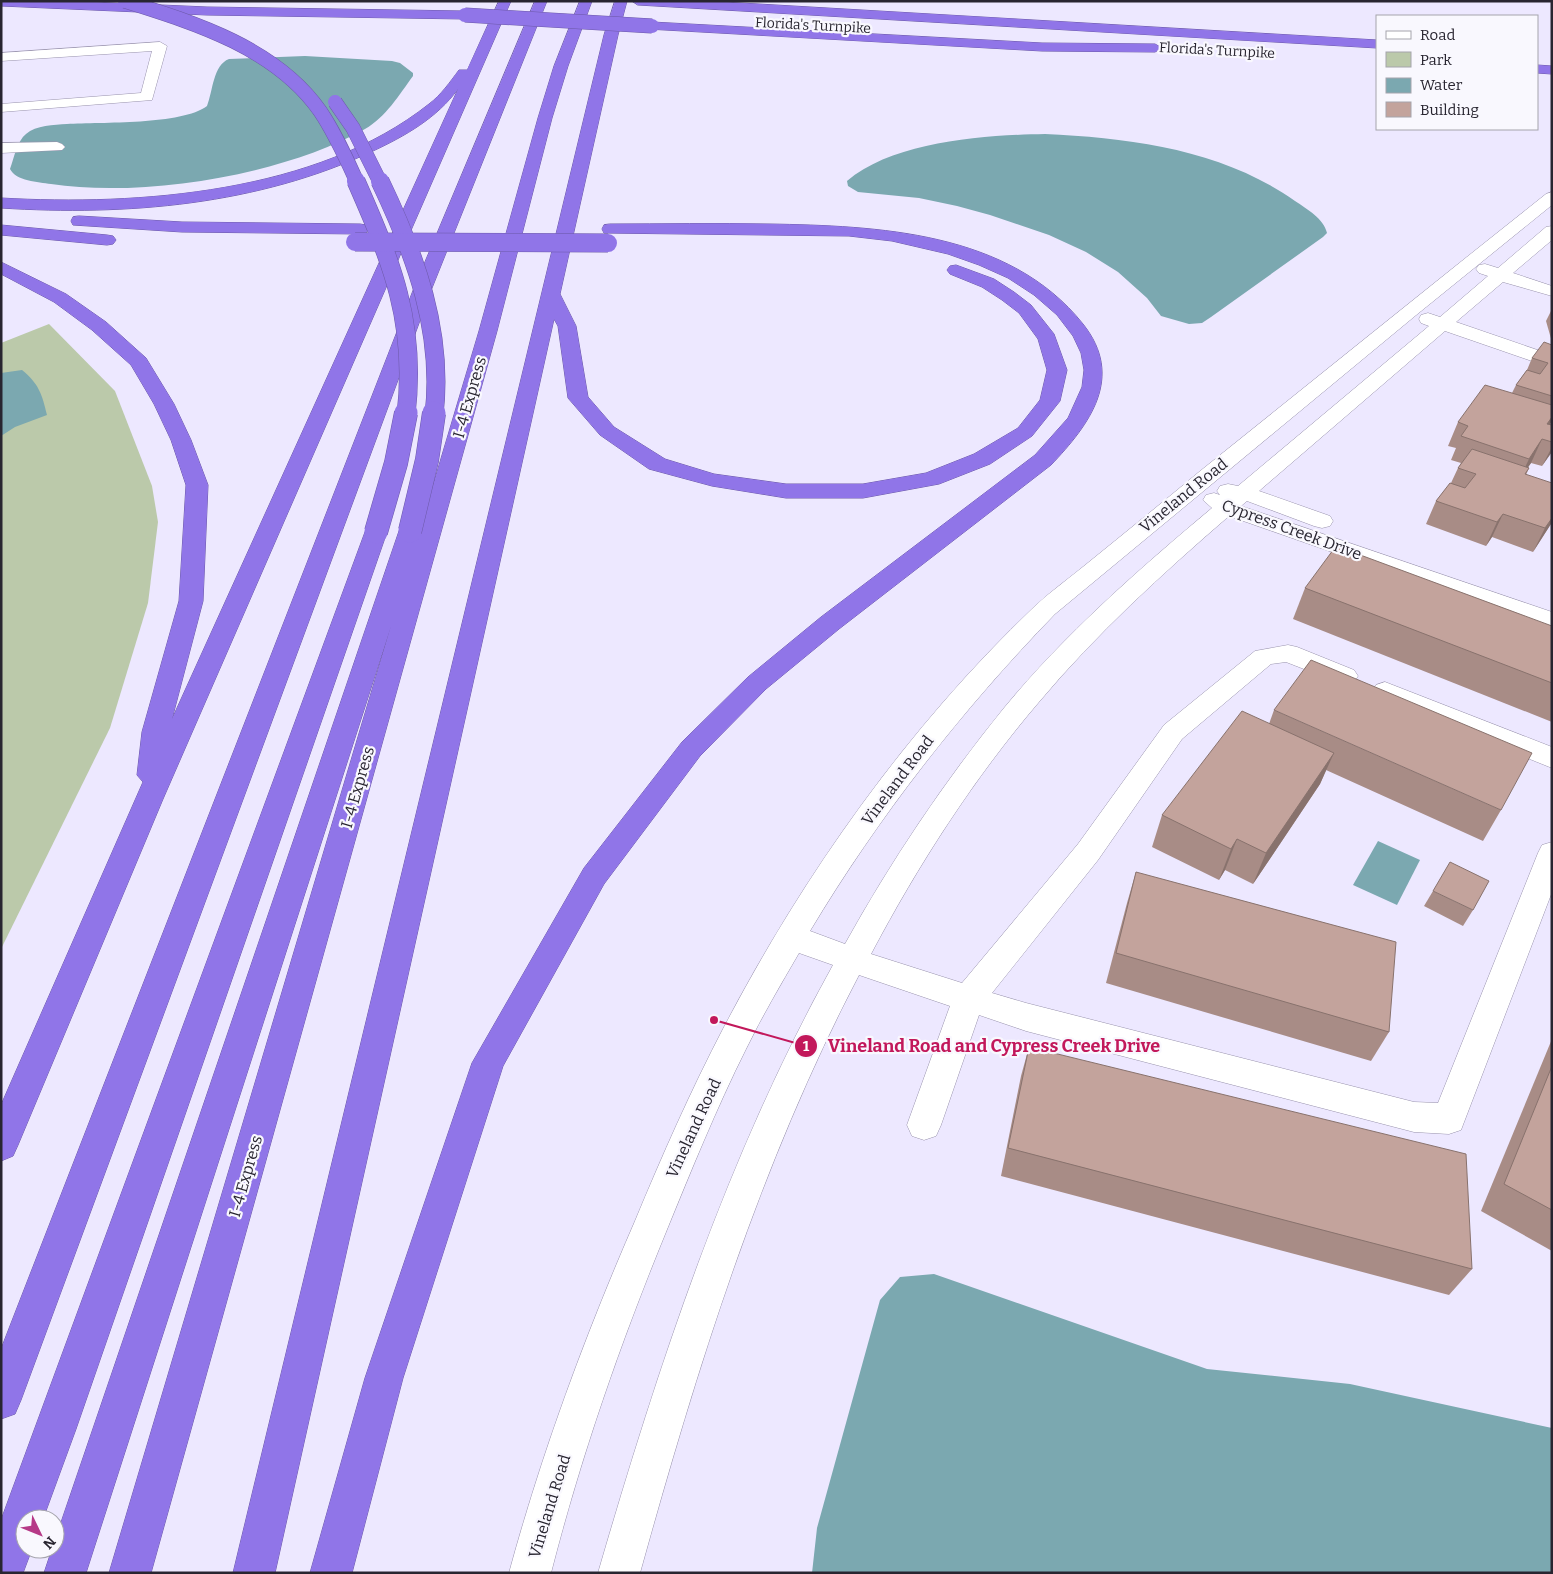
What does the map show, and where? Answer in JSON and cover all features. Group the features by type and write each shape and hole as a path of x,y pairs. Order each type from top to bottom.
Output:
{"highway":[{"path":"2,1573 56,1429 376,532 403,434 408,389 409,347 402,307 393,273 369,211 336,139 319,110 297,86 270,64 244,47 214,32 125,1"},
{"path":"65,1573 410,531 423,481 432,433 436,385 434,340 415,264 393,208 339,106 287,60 231,27 161,1"},
{"path":"249,1 656,21 1042,47 1170,48"},
{"path":"1,1145 149,799 505,1"},
{"path":"1,1400 423,288 541,1"},
{"name":"I-4 Express","path":"130,1573 488,332 545,118 561,66 586,1"},
{"path":"254,1573 611,35 621,1"},
{"name":"Florida's Turnpike","path":"638,1 1376,44"},
{"path":"707,1 762,8"},
{"path":"1,2 227,12 469,12"},
{"path":"1,203 88,206 187,198 245,189 301,174 352,156 394,135 435,107 483,52"},
{"path":"1538,69 1552,70"},
{"path":"1,209 34,216 102,223 357,236"},
{"path":"1,230 86,239 122,240"},
{"path":"140,241 357,236 609,236 834,230 892,236 953,250 1005,270 1031,285 1054,301 1073,321 1086,342 1094,376 1086,407 1066,437 1043,460 830,623 757,683 691,749 594,876 488,1063 384,1378 331,1573"},
{"path":"551,294 567,326 578,398 607,431 657,464 712,480 786,491 863,491 931,479 982,459 1025,432 1050,401 1057,370 1047,338 1025,309 988,283 930,260 884,250 829,244 609,236"},
{"path":"1,267 60,298 99,326 138,362 164,404 181,440 197,485 191,601 155,732 149,799"}],"street":[{"path":"1,57 160,46 147,97 1,108"},
{"path":"1,148 57,147"},
{"name":"Vineland Road","path":"530,1573 546,1508 620,1298 677,1161 727,1055 791,938 851,841 937,728 993,662 1046,609 1194,486 1552,197"},
{"path":"620,1573 640,1498 693,1329 750,1174 809,1042 852,960 908,864 958,786 1014,715 1062,659 1116,604 1235,500 1552,231"},
{"path":"1518,259 1536,271 1552,276"},
{"path":"1469,264 1501,274 1524,284 1552,291"},
{"path":"1408,312 1552,362"},
{"name":"Cypress Creek Drive","path":"1194,486 1552,606"},
{"name":"Cypress Creek Drive","path":"1235,500 1552,621"},
{"path":"924,1125 969,998 1088,852 1173,732 1264,657 1288,653 1552,758"},
{"path":"791,938 1026,1017 1414,1117 1449,1119 1552,853"}],"green space":[{"path":"49,324 115,391 152,486 158,522 148,603 110,728 1,949 1,343"}],"water":[{"path":"305,56 392,61 400,63 413,73 413,76 386,112 365,129 332,145 295,159 254,170 212,179 169,185 88,188 34,182 17,176 10,169 20,141 26,134 35,129 57,125 161,120 179,117 207,106 214,79 220,67 229,59"},
{"path":"1045,134 1111,139 1176,150 1207,158 1267,184 1295,201 1322,223 1327,233 1202,323 1189,324 1161,316 1147,298 1118,272 1086,252 1049,235 957,206 919,198 858,192 848,186 847,181 867,168 889,157 915,149 969,139"},
{"path":"22,370 39,390 47,415 15,427 1,436 1,373"},
{"path":"1378,841 1420,860 1397,905 1353,885"},
{"path":"934,1274 1207,1369 1350,1384 1552,1428 1552,1573 812,1573 817,1528 880,1300 900,1277"}],"building":[{"path":"1544,342 1552,345 1552,396 1516,385 1527,370 1540,374 1548,363 1532,358"},
{"path":"1485,385 1552,405 1552,417 1547,424 1552,425 1552,442 1542,439 1529,459 1461,436 1468,426 1458,422"},
{"path":"1472,449 1529,468 1525,474 1552,483 1552,518 1545,528 1503,514 1497,522 1436,501 1450,483 1465,488 1476,474 1458,468"},
{"path":"1336,546 1552,626 1552,683 1305,588"},
{"path":"1311,660 1532,753 1501,810 1274,710"},
{"path":"1242,711 1334,753 1266,853 1237,839 1231,849 1162,815"},
{"path":"1450,862 1489,881 1473,910 1433,891"},
{"path":"1136,872 1396,942 1389,1032 1116,953"},
{"path":"1029,1047 1466,1154 1472,1269 1008,1148"},
{"path":"1552,1066 1552,1210 1504,1184"}],"place":[{"name":"Vineland Road and Cypress Creek Drive","path":"714,1020"}]}
